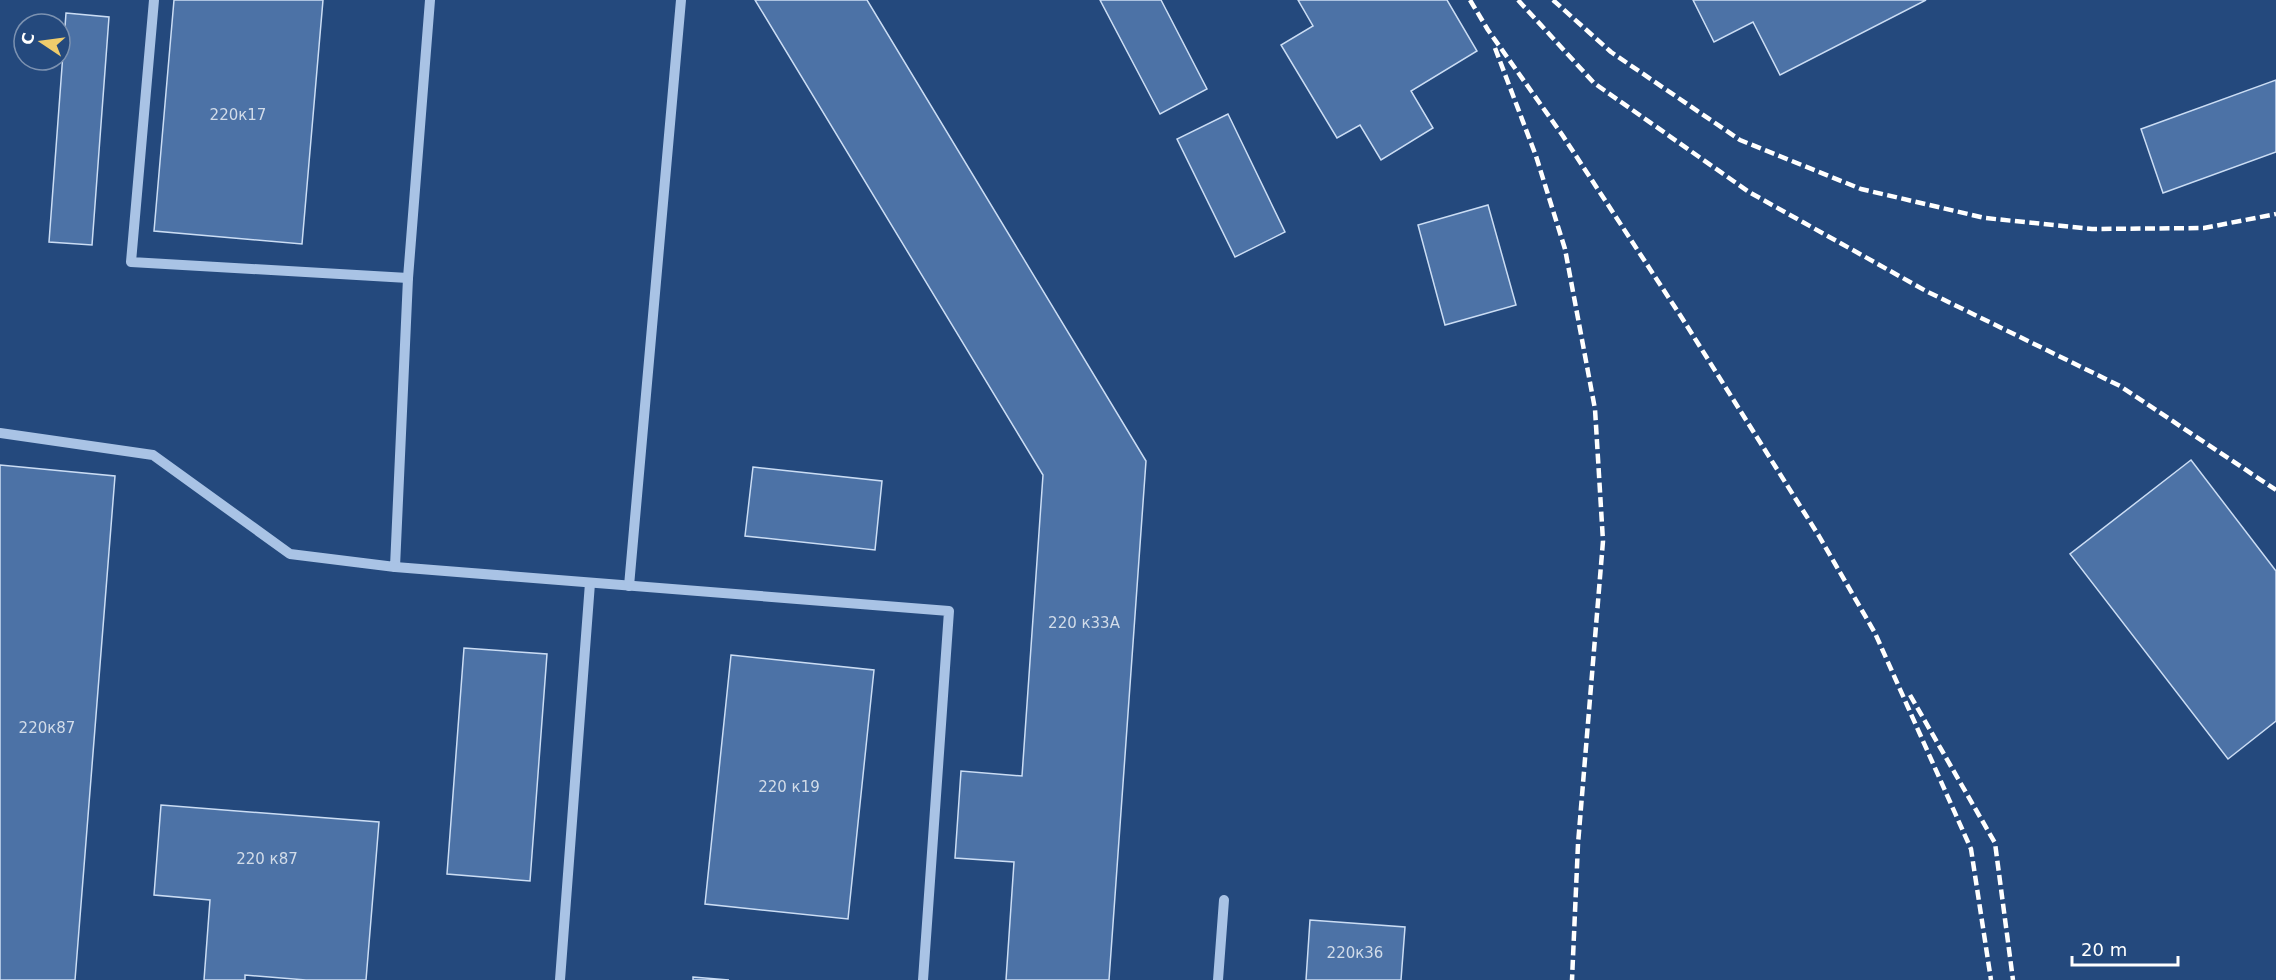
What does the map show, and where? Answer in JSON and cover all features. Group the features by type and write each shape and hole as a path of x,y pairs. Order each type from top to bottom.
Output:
{"lane":[{"path":"154,0 131,262 408,278"},
{"path":"395,567 408,278 430,0"},
{"path":"629,586 681,0"},
{"path":"0,433 153,455 290,554 395,567 948,611 923,980"},
{"path":"560,980 590,583"},
{"path":"1218,980 1224,900"}],"building":[{"path":"174,0 323,0 302,244 154,231"},
{"path":"755,0 867,0 1146,461 1109,980 1006,980 1014,862 955,858 961,771 1022,776 1043,475"},
{"path":"1100,0 1161,0 1207,89 1160,114"},
{"path":"1298,0 1447,0 1477,51 1411,91 1433,128 1381,160 1360,125 1337,138 1281,45 1313,26"},
{"path":"1693,0 1926,0 1780,75 1753,22 1714,42"},
{"path":"72,14 109,17 92,245 49,242 62,72 72,72"},
{"path":"2276,80 2276,152 2163,193 2141,129"},
{"path":"1228,114 1285,232 1235,257 1177,139"},
{"path":"1488,205 1516,305 1445,325 1418,225"},
{"path":"2191,460 2276,571 2276,721 2228,759 2070,554"},
{"path":"0,465 115,476 75,980 0,980"},
{"path":"753,467 882,481 875,550 745,536"},
{"path":"464,648 547,654 530,881 447,874"},
{"path":"731,655 874,670 848,919 705,904"},
{"path":"161,805 379,822 366,980 306,980 245,975 245,980 204,980 210,900 154,895"},
{"path":"1310,920 1405,927 1401,980 1306,980"},
{"path":"693,977 729,980 693,980"}],"railway":[{"path":"1470,0 1488,30 1563,136 1682,318 1819,536 1875,633 1971,849 1991,980"},
{"path":"1518,0 1594,83 1749,192 1926,291 2120,386 2276,490"},
{"path":"1553,0 1611,52 1740,140 1861,189 1985,218 2092,229 2204,228 2276,214"},
{"path":"1495,48 1536,156 1565,249 1595,409 1603,541 1578,844 1572,980"},
{"path":"1910,695 1995,843 2013,980"}]}
